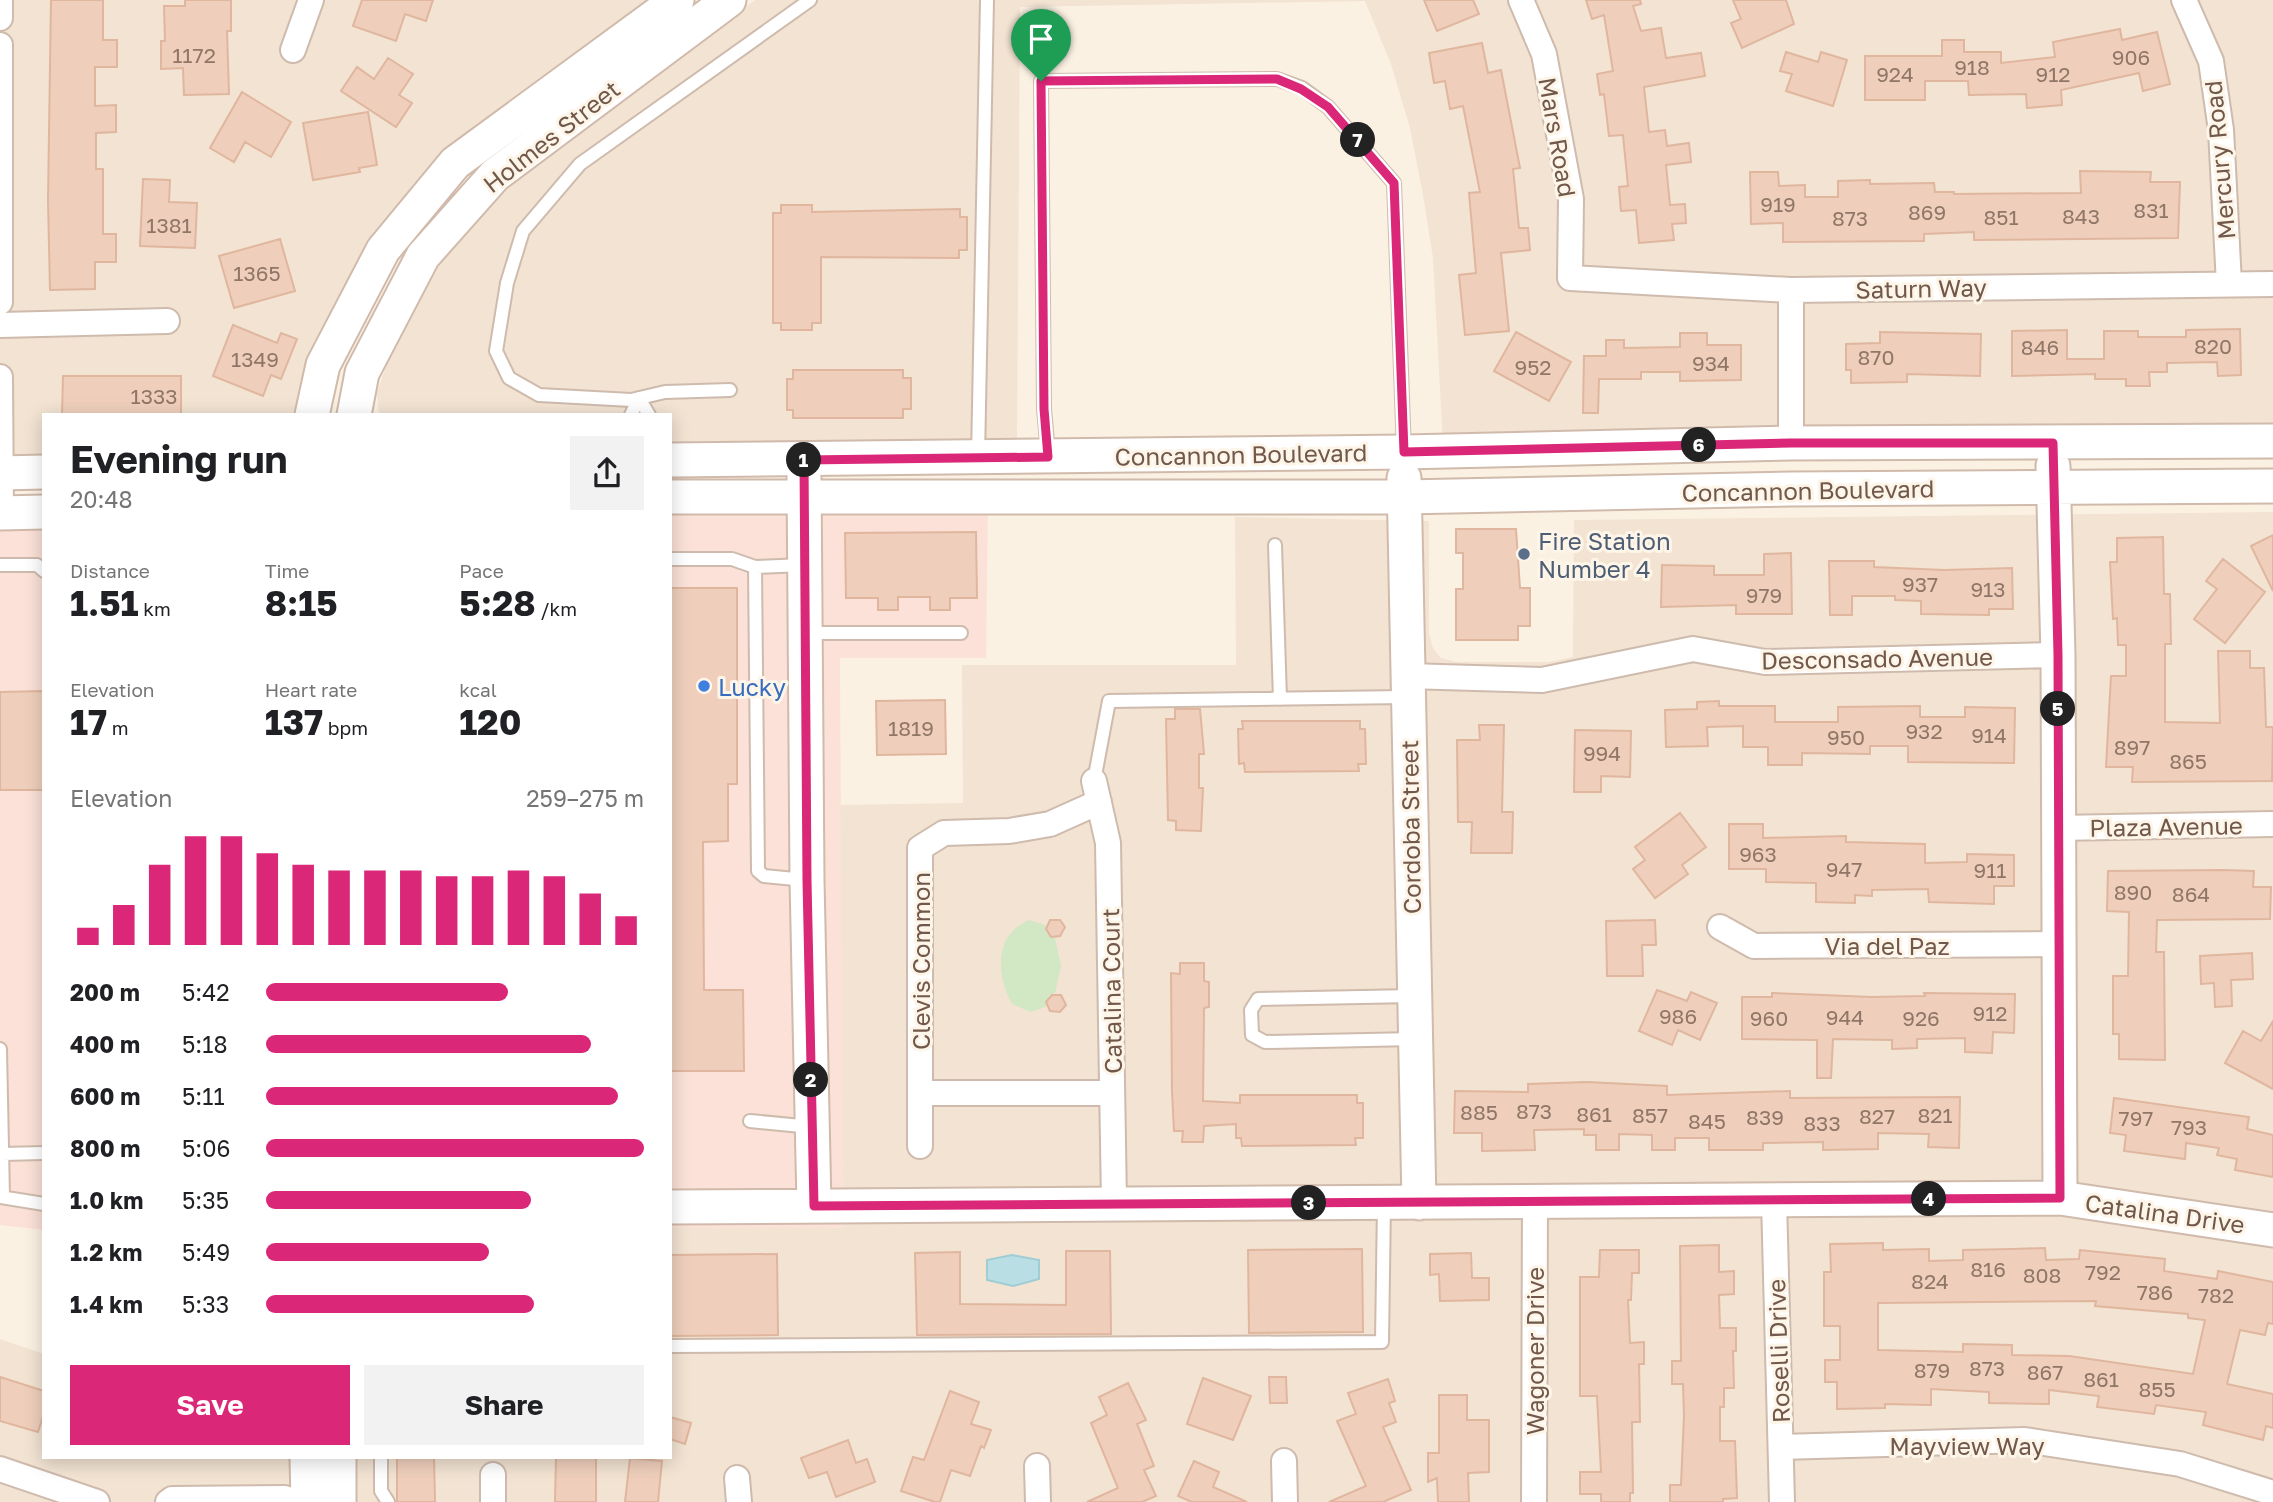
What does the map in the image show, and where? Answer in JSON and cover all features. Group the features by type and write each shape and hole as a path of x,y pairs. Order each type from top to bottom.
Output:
{"main road":[{"name":"Holmes Street","path":"312,413 323,365 383,250 455,163 677,0"},
{"name":"Holmes Street","path":"354,413 362,373 423,256 495,174 729,0"},
{"name":"Concannon Boulevard","path":"672,460 1404,452 1791,443 2273,441"},
{"path":"1791,443 1791,489"},
{"path":"2053,443 2058,655 2060,1198"},
{"name":"Cordoba Street","path":"1404,452 1419,1203"},
{"path":"804,460 807,880 814,1206"},
{"path":"1,473 42,472"},
{"name":"Concannon Boulevard","path":"672,497 1405,497 1791,489 2273,486"},
{"path":"1,513 42,512"},
{"name":"Catalina Drive","path":"672,1207 1114,1202 1419,1203 1535,1199 2060,1198 2273,1230"},
{"path":"307,1459 308,1502"},
{"path":"339,1459 339,1502"}],"street":[{"path":"0,0 0,18"},
{"path":"293,50 311,0"},
{"name":"Mars Road","path":"1521,0 1544,54 1568,186 1570,278"},
{"name":"Mercury Road","path":"2184,0 2211,61 2221,130 2229,284"},
{"path":"0,45 0,302"},
{"name":"Saturn Way","path":"1570,278 1791,290 2273,284"},
{"path":"1791,290 1791,443"},
{"path":"0,325 167,321"},
{"path":"0,377 1,513"},
{"name":"Desconsado Avenue","path":"1407,687 1542,680 1693,649 1765,662 2058,655"},
{"name":"Clevis Common","path":"920,1146 920,848 944,833 1009,831 1050,824 1096,791"},
{"name":"Catalina Court","path":"1096,791 1108,843 1114,1202"},
{"name":"Plaza Avenue","path":"2058,828 2273,824"},
{"name":"Via del Paz","path":"1720,927 1754,946 2059,944"},
{"path":"920,1094 1112,1094"},
{"name":"Wagoner Drive","path":"1534,1502 1535,1199"},
{"name":"Roselli Drive","path":"1774,1199 1782,1502"},
{"name":"Mayview Way","path":"1781,1447 2025,1440 2180,1464 2273,1493"},
{"path":"1283,1461 1285,1502"},
{"path":"1037,1466 1038,1502"},
{"path":"0,1469 97,1502"},
{"path":"493,1475 493,1502"},
{"path":"168,1502 172,1499 285,1497 292,1502"}],"lane":[{"path":"730,390 665,392 639,398 539,396 509,378 496,351 507,283 523,231 580,164 810,0"},
{"path":"978,457 987,0"},
{"path":"1048,457 1044,409 1041,81 1277,79 1301,89 1328,107 1394,183 1404,452"},
{"path":"632,413 639,398"},
{"path":"639,398 648,413"},
{"path":"1275,545 1280,699"},
{"path":"672,559 732,559 755,567 804,565"},
{"path":"0,565 37,565 42,569"},
{"path":"755,567 758,871 764,876 807,880"},
{"path":"805,633 961,633"},
{"path":"1096,791 1109,701 1280,699 1407,687"},
{"path":"1414,996 1258,999 1251,1010 1252,1035 1265,1042 1415,1040"},
{"path":"0,1049 1,1197 42,1204"},
{"path":"750,1121 812,1127"},
{"path":"2,1154 42,1153"},
{"path":"672,1346 1382,1342 1384,1203"},
{"path":"381,1459 381,1491 388,1502"}],"shaded area":[{"path":"0,0 649,0 472,132 304,413 42,413 42,461 0,459"},
{"path":"755,0 2273,0 2273,424 1694,427 1616,429 1443,445 1433,258 1423,195 1410,128 1391,64 1365,1 1020,7 1017,445 672,446 672,413 379,413 377,393 390,354 441,262 466,231 513,183"},
{"path":"988,506 986,658 840,658 843,1228 672,1228 672,507"},
{"path":"2273,512 2273,1502 357,1502 357,1459 672,1459 672,1228 843,1228 840,805 963,803 962,665 1236,665 1235,517 1429,521 1429,635 1433,648 1441,658 1456,662 1550,662 1573,657 1574,520"},
{"path":"42,529 42,1230 0,1225 0,530"},
{"path":"0,1339 42,1353 42,1459 295,1459 295,1502 0,1502"}],"green space":[{"path":"1029,920 1045,925 1046,932 1055,938 1061,966 1055,993 1049,995 1047,1006 1031,1012 1012,1004 1001,968 1001,956 1009,935"}],"water":[{"path":"1012,1255 1039,1260 1039,1279 1013,1286 987,1280 987,1260"}],"building":[{"path":"51,0 103,0 103,40 117,40 117,67 95,67 95,106 116,105 116,132 96,133 96,169 103,169 103,234 116,234 116,262 95,262 95,289 50,290 48,200"},
{"path":"185,0 231,0 231,31 227,31 229,94 184,95 183,68 161,69 161,41 165,41 164,6 185,6"},
{"path":"362,0 433,0 426,21 405,14 396,41 353,26"},
{"path":"1424,0 1473,0 1479,14 1437,31"},
{"path":"1586,0 1640,0 1641,4 1633,6 1641,31 1661,28 1666,58 1701,53 1705,76 1644,87 1649,132 1665,130 1667,146 1689,143 1691,162 1666,165 1670,205 1685,204 1686,223 1672,224 1674,240 1639,243 1636,210 1621,211 1619,187 1628,186 1623,135 1609,136 1604,94 1600,95 1597,74 1613,71 1604,15 1592,19"},
{"path":"1733,0 1786,0 1794,24 1742,48 1731,23 1741,19"},
{"path":"2120,29 2122,40 2157,32 2170,84 2143,91 2139,73 2061,90 2062,105 2027,108 2026,94 1969,95 1968,81 1925,81 1925,100 1865,100 1865,56 1942,56 1942,40 1964,40 1964,52 2001,52 2001,63 2055,57 2053,42"},
{"path":"1482,43 1488,73 1501,70 1520,168 1513,169 1519,228 1528,228 1530,250 1501,253 1509,331 1465,335 1459,275 1476,273 1469,193 1480,192 1463,106 1450,109 1445,81 1434,83 1429,53"},
{"path":"1786,52 1818,62 1821,52 1847,60 1833,106 1786,91 1792,74 1780,71"},
{"path":"388,58 413,74 399,95 412,103 396,127 341,91 357,67 374,79"},
{"path":"242,92 291,122 271,157 245,142 234,162 210,148"},
{"path":"368,112 377,165 359,168 360,172 313,180 303,123"},
{"path":"2080,171 2151,172 2150,182 2180,182 2178,238 1974,240 1974,232 1924,234 1924,241 1783,242 1783,223 1751,224 1750,172 1778,172 1779,186 1805,185 1805,197 1838,197 1838,181 1870,180 1870,184 1934,183 1935,192 1954,194 2081,193"},
{"path":"143,179 170,180 169,202 197,203 195,248 140,246"},
{"path":"781,205 812,205 812,212 960,209 960,217 967,217 967,250 959,250 959,258 821,257 821,323 812,323 812,330 781,330 781,323 773,323 773,213 781,213"},
{"path":"280,239 295,291 234,308 219,256"},
{"path":"233,325 277,343 281,333 297,339 281,379 271,375 263,396 213,376"},
{"path":"2240,329 2241,375 2218,376 2217,362 2167,363 2167,372 2149,372 2150,386 2126,386 2126,379 2095,379 2095,374 2012,376 2012,331 2067,330 2067,359 2104,359 2104,331 2138,331 2138,337 2186,337 2186,330"},
{"path":"1516,332 1571,362 1549,401 1494,371"},
{"path":"1880,332 1981,334 1980,376 1907,374 1907,382 1851,383 1851,370 1846,370 1846,344 1880,343"},
{"path":"1680,333 1707,333 1707,345 1741,345 1741,380 1680,381 1680,372 1641,372 1641,379 1599,379 1598,413 1583,413 1584,356 1606,356 1606,340 1624,340 1624,348 1680,347"},
{"path":"793,370 903,370 903,378 911,378 911,409 903,409 903,418 793,418 793,410 787,410 787,379 793,379"},
{"path":"63,376 181,376 181,413 62,413"},
{"path":"1456,529 1516,529 1520,588 1530,588 1530,626 1518,626 1518,640 1456,640 1456,589 1463,589 1463,553 1456,553"},
{"path":"976,532 977,598 950,598 950,610 930,610 930,597 898,597 898,610 878,610 878,598 846,598 845,533"},
{"path":"2273,535 2273,591 2251,546"},
{"path":"2163,537 2164,594 2170,594 2171,644 2165,644 2165,722 2220,723 2218,651 2250,651 2250,668 2264,668 2266,727 2273,727 2272,781 2132,782 2133,767 2106,767 2111,676 2126,676 2126,645 2118,645 2117,618 2113,619 2110,562 2117,562 2117,538"},
{"path":"1791,553 1792,614 1736,614 1736,605 1661,607 1662,565 1714,566 1714,575 1764,575 1764,554"},
{"path":"2223,559 2265,592 2225,643 2194,619 2217,589 2206,581"},
{"path":"1829,561 1874,561 1874,567 1944,570 2012,568 2013,609 1989,609 1989,615 1921,614 1921,601 1895,600 1895,596 1852,596 1852,615 1830,615"},
{"name":"Lucky","path":"672,588 737,588 737,784 728,784 728,841 703,842 704,990 743,990 744,1071 672,1071"},
{"path":"42,691 42,790 0,790 0,692"},
{"path":"945,700 946,754 877,755 876,701"},
{"path":"1719,701 1719,706 1775,706 1775,722 1838,722 1838,707 1920,706 1920,717 1965,717 1965,707 2015,708 2014,763 1908,762 1908,746 1870,746 1870,754 1802,753 1802,765 1768,765 1768,747 1743,747 1743,726 1707,727 1708,746 1666,747 1665,710 1697,709 1697,702"},
{"path":"1175,709 1200,709 1204,754 1199,754 1199,788 1203,788 1201,831 1176,830 1176,821 1168,820 1166,719 1175,719"},
{"path":"1242,721 1360,721 1360,729 1365,729 1366,764 1358,764 1359,771 1245,772 1244,763 1239,764 1238,729 1243,729"},
{"path":"1479,725 1504,725 1502,812 1513,812 1512,853 1471,853 1472,822 1458,822 1457,740 1480,740"},
{"path":"1575,730 1631,731 1630,777 1601,776 1601,792 1574,792"},
{"path":"1680,813 1706,847 1682,865 1688,874 1655,898 1633,869 1645,860 1635,847"},
{"path":"1729,824 1763,824 1763,838 1846,836 1846,842 1925,844 1925,863 1967,862 1967,854 2014,855 2014,886 1994,886 1994,904 1929,902 1928,889 1872,890 1872,896 1855,895 1855,903 1816,902 1816,883 1766,882 1766,869 1729,869"},
{"path":"2108,871 2254,871 2253,887 2271,887 2270,919 2157,920 2156,952 2164,952 2165,1060 2119,1059 2119,1034 2113,1034 2113,976 2128,976 2129,912 2107,911"},
{"path":"1050,920 1060,920 1065,927 1060,936 1051,937 1046,929"},
{"path":"1655,920 1656,945 1642,945 1643,976 1607,976 1606,921"},
{"path":"2252,953 2253,979 2231,980 2232,1006 2215,1007 2214,983 2201,984 2200,956"},
{"path":"1180,963 1204,963 1204,981 1209,982 1209,1007 1204,1008 1203,1101 1240,1103 1240,1095 1357,1095 1357,1103 1363,1103 1363,1138 1355,1138 1356,1145 1242,1146 1241,1138 1236,1138 1236,1124 1204,1126 1203,1142 1182,1142 1183,1131 1174,1131 1172,1091 1171,973 1180,974"},
{"path":"1657,990 1687,1001 1691,992 1717,1003 1700,1040 1678,1030 1672,1045 1639,1031"},
{"path":"1772,993 1872,997 1925,996 1924,993 2015,994 2014,1033 1993,1032 1992,1053 1965,1052 1965,1038 1917,1039 1917,1048 1892,1049 1892,1040 1833,1039 1831,1078 1817,1078 1817,1040 1742,1039 1742,997 1772,997"},
{"path":"1052,995 1061,995 1066,1005 1060,1012 1050,1011 1046,1002"},
{"path":"2273,1021 2273,1089 2225,1063 2243,1031 2261,1041"},
{"path":"1587,1082 1667,1086 1667,1095 1790,1091 1790,1098 1960,1097 1959,1148 1928,1147 1929,1134 1878,1133 1878,1149 1823,1150 1823,1142 1763,1143 1763,1150 1709,1150 1709,1138 1675,1138 1675,1150 1652,1150 1652,1135 1619,1134 1619,1150 1596,1150 1596,1135 1584,1135 1584,1129 1534,1130 1535,1150 1482,1151 1482,1133 1454,1133 1455,1091 1528,1092 1528,1084"},
{"path":"2114,1098 2249,1117 2247,1129 2273,1135 2273,1177 2235,1170 2237,1159 2217,1155 2219,1148 2186,1143 2185,1159 2124,1151 2126,1135 2110,1133"},
{"path":"1883,1243 1883,1250 1929,1249 1929,1261 1963,1260 1963,1250 2045,1248 2046,1260 2079,1259 2080,1250 2165,1259 2164,1271 2217,1279 2218,1271 2273,1282 2273,1324 2268,1323 2265,1335 2240,1330 2227,1384 2273,1394 2273,1428 2266,1426 2263,1440 2203,1425 2206,1412 2156,1405 2154,1414 2097,1407 2099,1396 2049,1390 2049,1404 1989,1403 1989,1392 1931,1389 1931,1405 1885,1404 1885,1408 1837,1409 1837,1382 1825,1382 1825,1360 1840,1360 1840,1326 1824,1326 1824,1272 1831,1272 1830,1244","holes":["2096,1301 2095,1306 2188,1314 2188,1318 2205,1320 2193,1374 2069,1356 2012,1355 2012,1345 1963,1344 1963,1352 1878,1350 1878,1303"]},
{"path":"1719,1245 1719,1272 1734,1271 1734,1294 1719,1295 1720,1328 1736,1328 1736,1351 1733,1351 1734,1388 1724,1388 1724,1407 1720,1407 1720,1441 1735,1441 1737,1498 1723,1499 1723,1502 1670,1502 1670,1485 1681,1485 1684,1415 1683,1384 1672,1384 1672,1361 1681,1361 1680,1246"},
{"path":"1362,1249 1363,1332 1249,1333 1248,1250"},
{"path":"1600,1250 1639,1250 1639,1273 1632,1273 1631,1300 1628,1300 1630,1343 1644,1342 1644,1364 1639,1364 1640,1422 1632,1422 1633,1493 1630,1493 1630,1502 1601,1502 1601,1494 1580,1494 1580,1472 1601,1472 1597,1396 1580,1396 1580,1277 1599,1277"},
{"path":"1066,1251 1110,1251 1111,1334 917,1335 915,1253 960,1252 960,1304 1066,1305"},
{"path":"1471,1253 1472,1278 1489,1278 1489,1300 1440,1301 1439,1274 1430,1275 1430,1254"},
{"path":"777,1254 778,1335 672,1336 672,1255"},
{"path":"0,1377 42,1390 42,1419 38,1432 0,1421"},
{"path":"1269,1377 1286,1377 1287,1403 1270,1403"},
{"path":"1203,1378 1251,1396 1233,1440 1187,1424"},
{"path":"1388,1379 1395,1401 1389,1403 1396,1422 1383,1427 1411,1490 1383,1502 1329,1502 1366,1486 1337,1421 1356,1414 1348,1393"},
{"path":"1128,1383 1146,1420 1137,1424 1154,1466 1144,1470 1156,1496 1142,1502 1087,1502 1118,1488 1091,1423 1107,1415 1099,1397"},
{"path":"950,1391 979,1402 971,1424 991,1430 984,1448 981,1446 970,1476 951,1470 940,1502 935,1502 901,1491 913,1457 924,1460"},
{"path":"1439,1395 1467,1395 1467,1420 1489,1420 1489,1472 1468,1473 1469,1502 1438,1502 1437,1478 1428,1482 1428,1453 1439,1453"},
{"path":"672,1418 691,1423 685,1444 672,1440"},
{"path":"848,1440 856,1463 867,1459 875,1482 836,1497 827,1472 809,1478 801,1458"},
{"path":"397,1459 434,1459 435,1502 397,1502"},
{"path":"556,1459 596,1459 596,1502 555,1502"},
{"path":"630,1459 662,1461 658,1502 625,1502"},
{"path":"1194,1461 1219,1472 1213,1487 1247,1502 1192,1502 1178,1496"}],"place":[{"name":"Fire Station Number 4","path":"1524,554"},
{"name":"Lucky","path":"704,686"}],"route":[{"path":"1277,79 1301,89 1328,107 1394,183 1404,452 1791,443 2053,443 2058,655 2060,1198 1535,1199 1419,1203 1114,1202 814,1206 807,880 804,460 1048,457 1044,409 1041,81 1277,79"}]}
